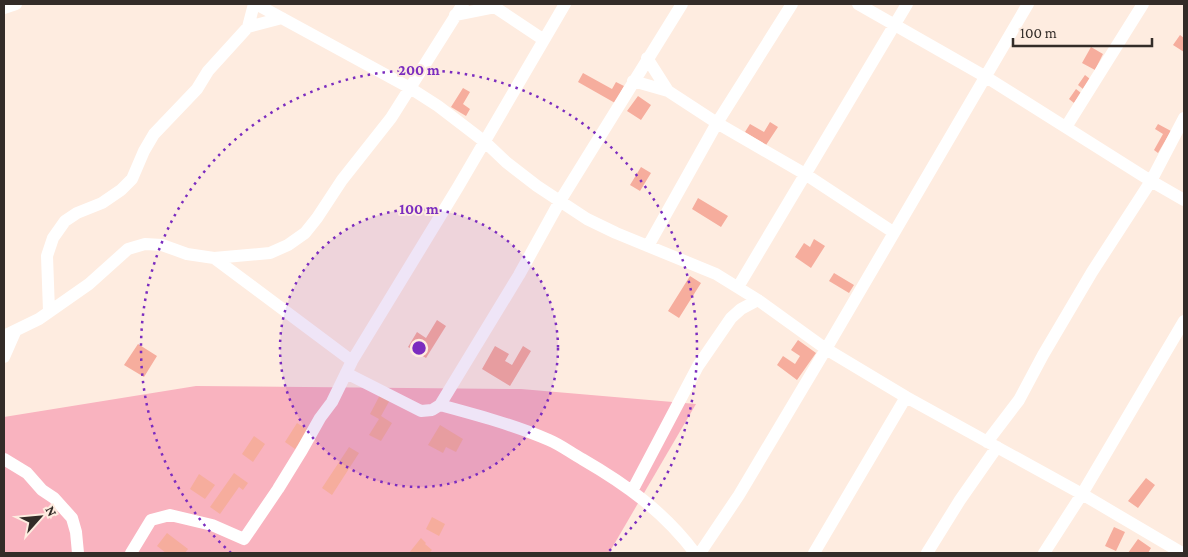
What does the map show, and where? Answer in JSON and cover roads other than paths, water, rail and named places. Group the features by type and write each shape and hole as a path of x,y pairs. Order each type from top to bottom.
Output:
{"street":[{"path":"4,8 16,4"},
{"path":"50,311 47,256 53,238 65,221 77,213 102,203 121,190 132,179 144,151 154,134 197,89 208,71 248,27 255,4 410,88 438,106 485,142 506,162 560,201 594,222 716,274 758,300 826,349 906,397 1082,494 1182,553"},
{"path":"4,357 9,334 39,319 89,284 128,249 145,244 162,245 187,254 214,258 270,253 288,245 305,233 342,180 391,118 462,4"},
{"path":"131,553 151,520 170,515 212,525 244,539 332,402 352,360 485,142 565,4"},
{"path":"346,373 421,411 432,410 440,405 519,275 560,201 682,4"},
{"path":"648,246 718,123 792,4"},
{"path":"858,4 894,26 986,76 1184,200"},
{"path":"738,287 907,4"},
{"path":"700,553 739,495 1028,4"},
{"path":"1066,127 1143,4"},
{"path":"455,15 493,5 544,40"},
{"path":"248,27 282,18"},
{"path":"647,58 668,91"},
{"path":"633,81 668,91 805,174 893,232"},
{"path":"927,553 1020,400 1043,355 1092,272 1151,181 1184,118"},
{"path":"214,258 352,360"},
{"path":"632,491 698,366 731,318 740,309 758,300"},
{"path":"1044,553 1082,494 1184,321"},
{"path":"814,553 906,397"},
{"path":"440,405 515,427 551,441 612,476 654,507 678,531 695,553"},
{"path":"4,459 27,473 72,518 76,532 78,553"}]}
